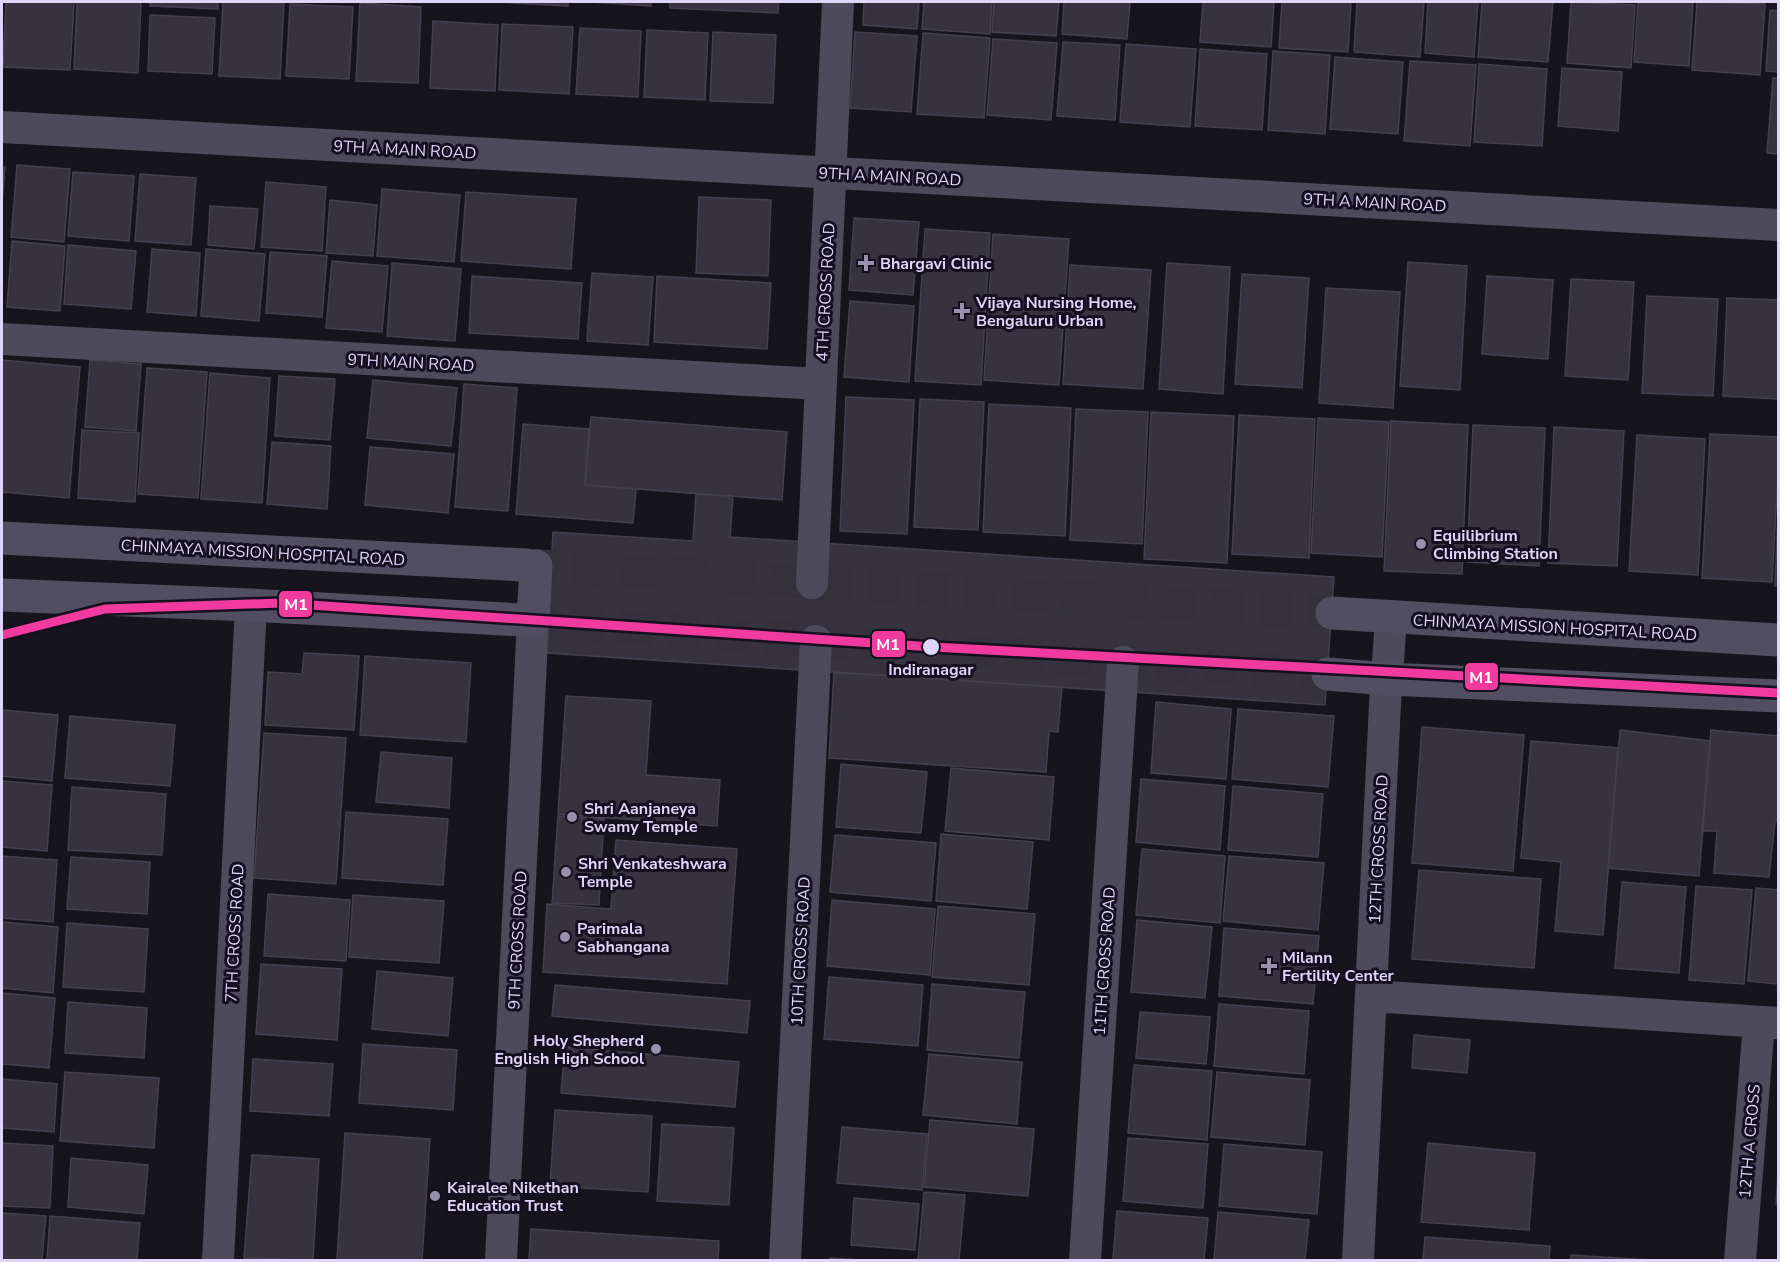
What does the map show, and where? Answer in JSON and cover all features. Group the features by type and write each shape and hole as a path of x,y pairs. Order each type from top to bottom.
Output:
{"main road":[{"name":"CHINMAYA MISSION HOSPITAL ROAD","path":"2,538 530,566 527,620"},
{"path":"2,595 251,605 527,620"},
{"name":"CHINMAYA MISSION HOSPITAL ROAD","path":"1332,613 1779,640"},
{"path":"1328,674 1387,679 1779,696"}],"street":[{"name":"4TH CROSS ROAD","path":"812,583 838,2"},
{"name":"9TH A MAIN ROAD","path":"2,127 1779,225"},
{"name":"9TH MAIN ROAD","path":"2,339 821,384"},
{"name":"7TH CROSS ROAD","path":"218,1260 251,605"},
{"name":"12TH CROSS ROAD","path":"1358,1260 1391,618"},
{"name":"9TH CROSS ROAD","path":"501,1260 527,620"},
{"name":"10TH CROSS ROAD","path":"785,1260 816,640"},
{"name":"11TH CROSS ROAD","path":"1085,1260 1123,662"},
{"path":"1371,996 1769,1022"},
{"name":"12TH A CROSS","path":"1740,1260 1769,1022"}],"building":[{"path":"6,2 74,2 70,70 3,67"},
{"path":"77,2 141,2 138,73 74,69"},
{"path":"150,2 218,2 218,9 150,6"},
{"path":"223,2 284,3 280,79 219,76"},
{"path":"496,2 568,2 568,6"},
{"path":"591,2 651,2 651,6"},
{"path":"670,2 779,2 778,13 670,8"},
{"path":"864,2 919,2 917,29 863,25"},
{"path":"924,2 992,2 990,34 922,29"},
{"path":"994,2 1059,2 1056,36 992,32"},
{"path":"1064,2 1130,2 1127,39 1062,34"},
{"path":"1203,2 1274,2 1271,47 1200,42"},
{"path":"1282,2 1351,2 1348,52 1279,48"},
{"path":"1357,2 1424,2 1420,57 1354,52"},
{"path":"1428,2 1478,2 1474,57 1425,53"},
{"path":"1482,2 1553,2 1548,62 1478,57"},
{"path":"1571,2 1635,5 1631,68 1567,63"},
{"path":"1638,2 1693,2 1689,66 1634,62"},
{"path":"1697,2 1765,4 1760,75 1692,70"},
{"path":"360,3 421,7 418,83 356,81"},
{"path":"290,4 353,7 349,79 286,76"},
{"path":"1770,10 1778,11 1778,72 1766,71"},
{"path":"150,15 215,18 212,74 148,71"},
{"path":"433,21 498,25 495,91 430,88"},
{"path":"502,24 573,27 569,94 499,90"},
{"path":"580,28 641,31 638,97 576,94"},
{"path":"647,30 708,33 705,100 644,97"},
{"path":"713,32 776,35 773,103 710,101"},
{"path":"855,32 917,36 911,112 850,108"},
{"path":"923,33 990,38 984,118 917,114"},
{"path":"993,39 1057,43 1051,120 987,115"},
{"path":"1063,42 1120,45 1115,120 1057,116"},
{"path":"1126,44 1196,49 1190,127 1120,122"},
{"path":"1200,49 1267,54 1262,130 1195,126"},
{"path":"1273,51 1330,55 1325,134 1268,130"},
{"path":"1335,57 1403,62 1398,134 1330,129"},
{"path":"1410,61 1476,65 1470,146 1404,141"},
{"path":"1479,64 1547,69 1542,146 1474,142"},
{"path":"1562,68 1622,72 1618,131 1558,126"},
{"path":"1773,78 1778,78 1778,154 1767,153"},
{"path":"17,165 70,169 64,242 11,237"},
{"path":"2,167 5,167 2,205"},
{"path":"73,172 134,176 129,241 68,236"},
{"path":"140,174 196,178 191,245 135,241"},
{"path":"266,182 326,187 322,251 261,247"},
{"path":"382,189 460,195 454,262 377,256"},
{"path":"466,192 576,199 571,269 461,261"},
{"path":"699,197 771,200 768,276 696,273"},
{"path":"330,200 377,205 373,256 326,253"},
{"path":"210,206 258,209 254,249 208,245"},
{"path":"854,218 919,222 913,295 849,290"},
{"path":"925,229 990,233 981,385 915,381"},
{"path":"993,234 1069,239 1059,385 984,380"},
{"path":"12,241 65,246 60,311 7,307"},
{"path":"68,245 136,251 131,309 64,304"},
{"path":"152,249 200,253 196,316 147,312"},
{"path":"206,249 265,254 259,321 201,316"},
{"path":"270,252 327,256 322,317 266,313"},
{"path":"332,261 388,266 382,332 326,328"},
{"path":"1408,262 1467,266 1460,390 1400,386"},
{"path":"392,263 461,269 455,341 387,336"},
{"path":"1167,263 1230,267 1223,394 1159,389"},
{"path":"1070,265 1151,270 1143,389 1063,384"},
{"path":"592,273 653,277 648,345 587,341"},
{"path":"1242,274 1309,278 1302,388 1235,384"},
{"path":"472,276 582,283 578,339 469,333"},
{"path":"657,276 771,283 767,349 654,342"},
{"path":"1487,276 1553,280 1548,359 1482,354"},
{"path":"1571,279 1634,282 1628,380 1565,376"},
{"path":"1326,288 1400,292 1393,408 1319,403"},
{"path":"1647,296 1718,299 1713,396 1642,393"},
{"path":"1727,298 1778,300 1778,399 1723,396"},
{"path":"850,301 914,306 909,382 844,377"},
{"path":"2,360 80,367 69,498 2,492"},
{"path":"90,360 141,364 136,431 85,427"},
{"path":"147,368 207,372 198,498 138,494"},
{"path":"210,373 270,378 262,503 201,499"},
{"path":"279,376 335,379 330,440 275,436"},
{"path":"373,380 457,388 451,446 367,438"},
{"path":"464,384 517,388 508,511 455,507"},
{"path":"846,397 914,400 907,534 840,531"},
{"path":"920,399 984,402 978,530 914,527"},
{"path":"989,404 1071,408 1065,536 983,532"},
{"path":"1076,409 1148,412 1142,544 1070,540"},
{"path":"1151,412 1234,416 1227,563 1144,559"},
{"path":"1239,415 1315,419 1309,558 1232,554"},
{"path":"591,417 787,432 782,500 585,485"},
{"path":"1318,418 1389,422 1382,557 1311,553"},
{"path":"1391,421 1468,425 1462,574 1384,571"},
{"path":"523,424 589,429 585,485 636,489 633,523 516,514"},
{"path":"1473,425 1545,428 1539,566 1467,562"},
{"path":"1554,427 1624,431 1617,566 1548,563"},
{"path":"82,430 139,433 135,502 78,498"},
{"path":"1710,434 1778,437 1772,582 1702,578"},
{"path":"1637,435 1705,439 1698,575 1629,571"},
{"path":"272,442 331,446 327,509 267,504"},
{"path":"370,447 454,454 448,513 365,505"},
{"path":"696,494 733,496 730,537 1334,577 1325,705 546,653 553,532 693,541"},
{"path":"1778,512 1778,586 1775,586"},
{"path":"304,653 359,656 354,730 265,725 268,672 302,674"},
{"path":"365,656 471,663 466,742 360,735"},
{"path":"834,672 1062,687 1058,732 1049,731 1046,772 829,758"},
{"path":"566,696 651,701 646,775 720,780 717,826 558,814"},
{"path":"1156,702 1231,709 1226,779 1151,773"},
{"path":"1238,709 1334,716 1328,787 1232,779"},
{"path":"2,710 58,715 52,781 2,776"},
{"path":"70,716 175,725 170,786 65,778"},
{"path":"1422,727 1524,735 1513,871 1412,863"},
{"path":"1620,730 1710,741 1699,876 1608,868"},
{"path":"1711,730 1778,736 1778,821 1775,821 1769,877 1714,873 1717,831 1702,831"},
{"path":"264,733 346,738 336,884 254,878"},
{"path":"1531,741 1618,748 1603,935 1555,931 1561,862 1521,858"},
{"path":"381,752 452,758 449,808 376,802"},
{"path":"841,764 927,772 921,833 836,827"},
{"path":"951,768 1054,777 1049,840 945,831"},
{"path":"1141,779 1225,786 1220,850 1136,842"},
{"path":"2,781 52,785 47,851 2,847"},
{"path":"1233,786 1323,794 1318,857 1228,850"},
{"path":"72,787 166,794 162,855 68,850"},
{"path":"346,812 448,819 443,885 342,878"},
{"path":"558,816 604,819 599,905 552,903"},
{"path":"941,834 1033,842 1027,909 936,901"},
{"path":"835,835 936,843 931,901 830,892"},
{"path":"616,840 737,849 727,984 543,972 547,904 611,909"},
{"path":"1142,849 1225,856 1220,923 1136,915"},
{"path":"2,856 57,860 53,922 2,918"},
{"path":"1229,856 1324,863 1318,930 1223,921"},
{"path":"71,857 150,862 147,914 67,909"},
{"path":"1419,870 1541,879 1534,968 1412,959"},
{"path":"1622,882 1686,887 1679,973 1615,968"},
{"path":"1696,886 1752,890 1744,984 1689,980"},
{"path":"1756,888 1778,890 1778,984 1748,981"},
{"path":"268,894 350,900 346,961 264,956"},
{"path":"353,895 444,901 439,963 349,957"},
{"path":"832,900 935,909 930,975 827,966"},
{"path":"938,906 1035,914 1029,985 932,977"},
{"path":"1137,920 1212,927 1205,998 1131,992"},
{"path":"2,922 58,927 53,993 2,988"},
{"path":"67,923 148,929 144,992 63,987"},
{"name":"Milann Fertility Center","path":"1224,928 1319,936 1313,1004 1219,996"},
{"path":"261,964 342,969 337,1040 256,1034"},
{"path":"377,971 453,978 448,1036 372,1029"},
{"path":"829,977 923,985 918,1046 824,1039"},
{"path":"932,984 1025,992 1019,1058 927,1050"},
{"path":"555,985 750,1001 747,1033 552,1016"},
{"path":"2,993 55,998 49,1068 2,1064"},
{"path":"68,1002 147,1008 144,1058 65,1053"},
{"path":"1219,1004 1309,1011 1304,1074 1214,1066"},
{"path":"1140,1012 1210,1017 1206,1064 1136,1058"},
{"path":"1414,1035 1470,1040 1467,1073 1412,1068"},
{"path":"363,1044 457,1050 453,1110 359,1103"},
{"path":"565,1047 739,1062 735,1107 561,1093"},
{"path":"929,1054 1022,1062 1017,1124 923,1115"},
{"path":"253,1059 333,1064 329,1116 250,1111"},
{"path":"1134,1065 1212,1071 1207,1140 1128,1133"},
{"path":"65,1072 159,1078 154,1148 60,1141"},
{"path":"1217,1072 1310,1080 1305,1145 1211,1137"},
{"path":"2,1079 57,1084 54,1132 2,1128"},
{"path":"555,1110 652,1116 648,1192 550,1186"},
{"path":"930,1120 1034,1129 1028,1196 924,1187"},
{"path":"662,1124 734,1128 729,1205 657,1201"},
{"path":"842,1127 927,1134 922,1190 837,1183"},
{"path":"345,1133 430,1139 422,1260 337,1260"},
{"path":"1128,1138 1208,1144 1203,1208 1123,1201"},
{"path":"2,1143 53,1146 50,1208 2,1206"},
{"path":"1428,1143 1535,1153 1529,1230 1421,1222"},
{"path":"1224,1144 1322,1152 1317,1214 1219,1206"},
{"path":"252,1155 319,1159 313,1260 244,1258"},
{"path":"71,1158 148,1165 144,1214 68,1207"},
{"path":"1778,1175 1778,1204 1776,1204"},
{"path":"924,1192 965,1195 959,1260 918,1260"},
{"path":"854,1198 919,1204 915,1250 851,1245"},
{"path":"1117,1211 1208,1218 1204,1260 1113,1260"},
{"path":"1218,1212 1309,1220 1305,1260 1214,1260"},
{"path":"2,1213 46,1216 42,1260 2,1260"},
{"path":"50,1216 140,1223 137,1260 47,1260"},
{"path":"531,1229 719,1241 718,1260 529,1260"},
{"path":"1425,1237 1550,1246 1549,1260 1423,1260"},
{"path":"1571,1255 1650,1260 1571,1260"},
{"path":"830,1258 861,1260 830,1260"}],"tunnel":[{"path":"525,565 1332,613"},
{"path":"521,620 1328,674"}],"transit line":[{"name":"M1","path":"2,635 105,609 281,603 933,647 1778,693"}],"place":[{"name":"Bhargavi Clinic","path":"866,263"},
{"name":"Vijaya Nursing Home, Bengaluru Urban","path":"962,311"},
{"name":"Equilibrium Climbing Station","path":"1421,544"},
{"name":"Indiranagar","path":"931,647"},
{"name":"Shri Aanjaneya Swamy Temple","path":"572,817"},
{"name":"Shri Venkateshwara Temple","path":"566,872"},
{"name":"Parimala Sabhangana","path":"565,937"},
{"name":"Milann Fertility Center","path":"1269,966"},
{"name":"Holy Shepherd English High School","path":"656,1049"},
{"name":"Kairalee Nikethan Education Trust","path":"435,1196"}]}
